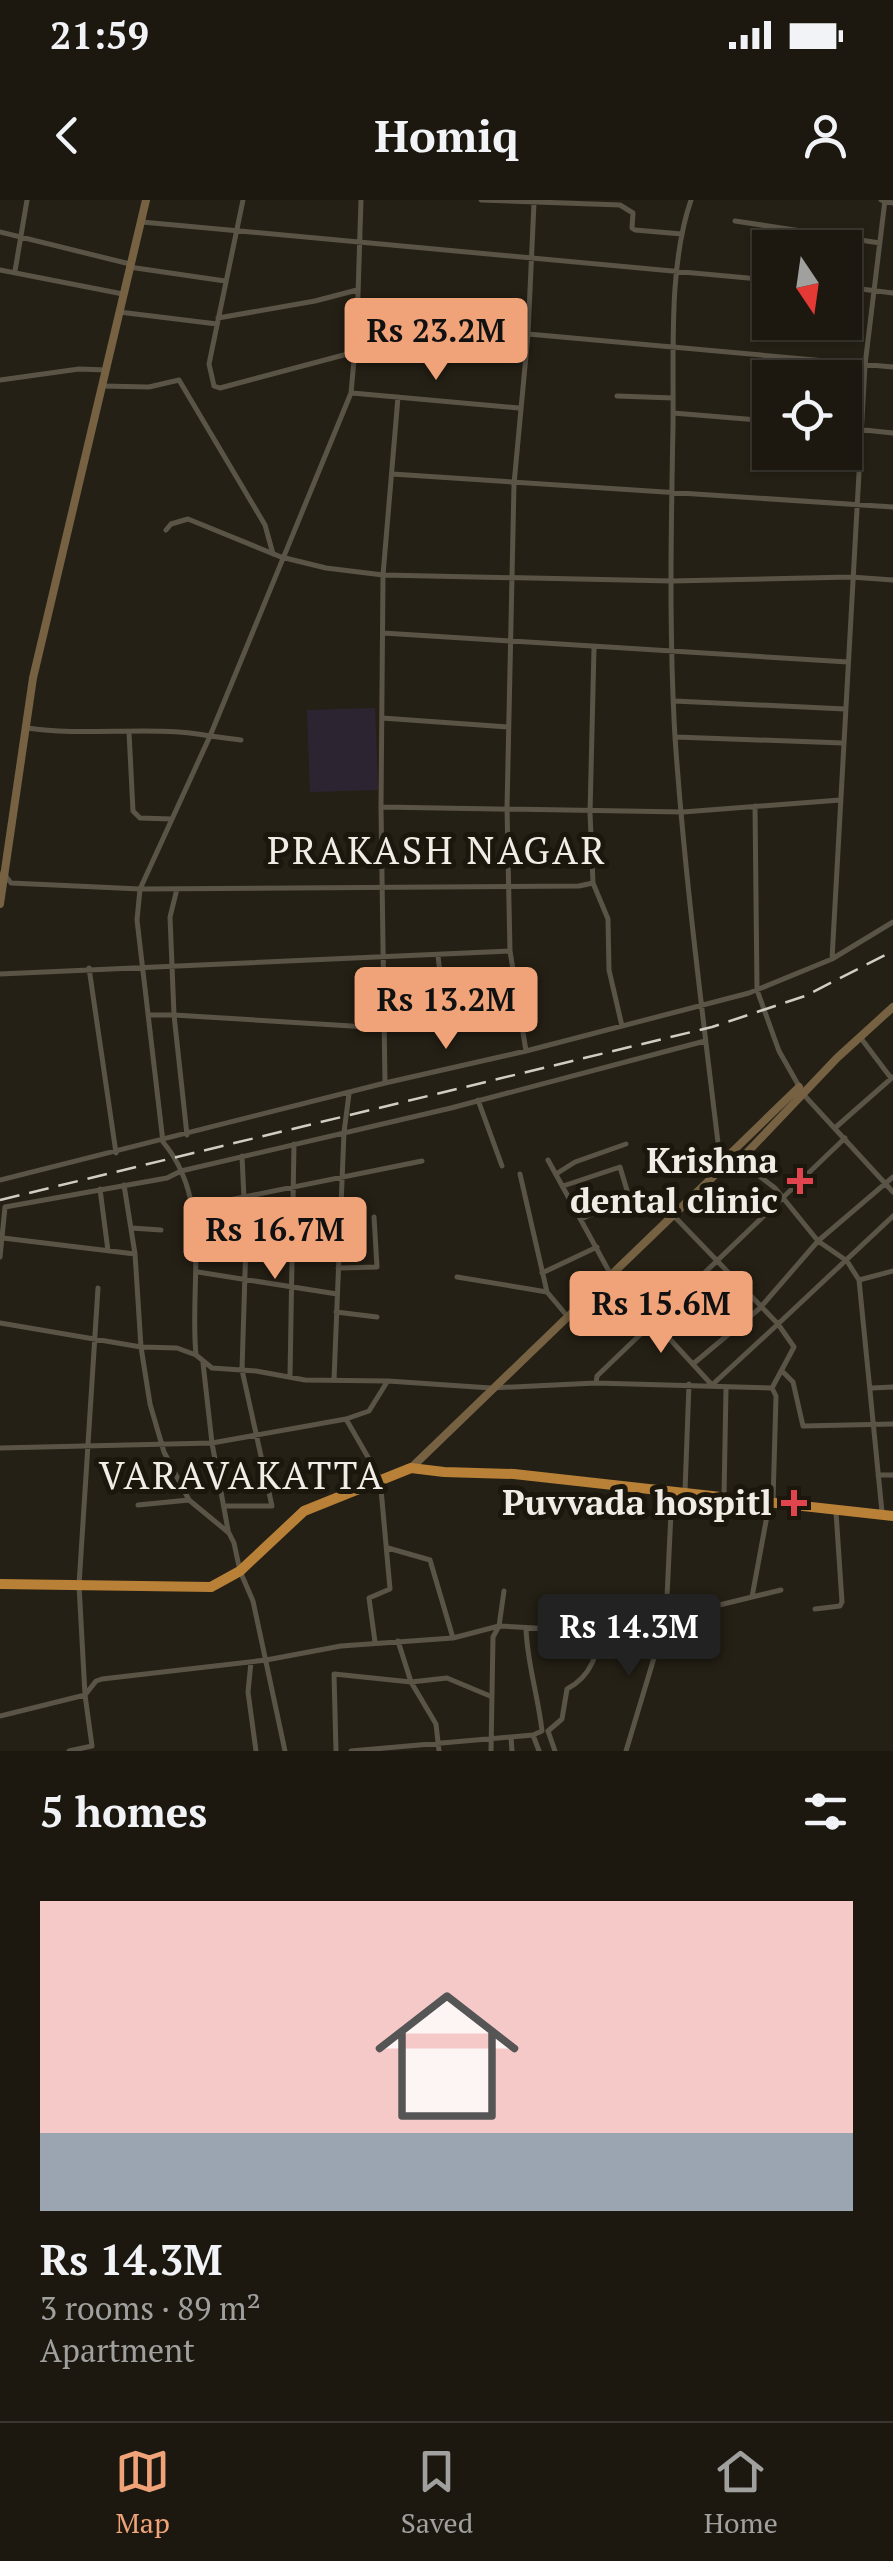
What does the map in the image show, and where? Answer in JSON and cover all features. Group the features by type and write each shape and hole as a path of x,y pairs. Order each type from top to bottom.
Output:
{"highway":[{"path":"0,1584 211,1587 240,1571 304,1511 411,1468 514,1474 886,1515"}],"main road":[{"path":"0,904 33,678 146,200"},
{"path":"411,1468 721,1169 730,1154 893,1007"},
{"path":"721,1169 740,1160 801,1091"}],"street":[{"path":"15,272 27,200"},
{"path":"243,200 209,364 214,386 220,388 355,352"},
{"path":"285,1751 253,1600 228,1532 212,1443 194,1333 198,1272 187,1184 180,1162 163,1142 137,920 140,889 210,736 351,392 361,200"},
{"path":"482,200 620,205 632,213 635,230 682,234"},
{"path":"691,200 682,234 674,346 672,650 675,737 699,1006 721,1169"},
{"path":"893,203 884,200 864,364 862,429 893,432"},
{"path":"526,1051 510,950 506,808 514,484 528,334 534,203"},
{"path":"734,221 880,243"},
{"path":"142,222 752,278"},
{"path":"0,232 130,265 225,280"},
{"path":"0,270 123,294"},
{"path":"119,312 218,321 358,289"},
{"path":"862,289 893,293"},
{"path":"357,326 528,334 893,367"},
{"path":"0,380 79,369 106,370"},
{"path":"102,386 149,388 179,380 265,525 273,554"},
{"path":"351,392 519,408"},
{"path":"617,396 674,398"},
{"path":"385,1083 383,575 398,397"},
{"path":"673,414 752,421"},
{"path":"832,959 859,470"},
{"path":"392,474 893,507"},
{"path":"166,530 178,521 192,520 273,554 326,568 383,575 672,581 851,577 893,580"},
{"path":"383,633 848,662"},
{"path":"594,648 590,813 593,883 608,918 609,970 622,1026"},
{"path":"674,701 845,709"},
{"path":"382,718 508,728"},
{"path":"24,728 181,731 241,740"},
{"path":"130,732 133,811 140,818 171,818"},
{"path":"675,737 843,744"},
{"path":"381,807 683,812 840,800"},
{"path":"755,806 757,990 780,1051 801,1091 893,1192"},
{"path":"2,877 10,883 140,889 593,883"},
{"path":"176,889 170,917 170,965 188,1135"},
{"path":"0,1180 757,990 832,959 893,922"},
{"path":"0,974 510,950"},
{"path":"438,956 444,1008"},
{"path":"89,968 116,1153"},
{"path":"148,1015 384,1028"},
{"path":"836,1127 893,1079 860,1037"},
{"path":"0,1257 5,1206 168,1178 181,1170 478,1100 705,1041"},
{"path":"334,1380 349,1093"},
{"path":"478,1100 502,1166"},
{"path":"596,1383 597,1376 846,1138"},
{"path":"290,1377 294,1144"},
{"path":"556,1174 576,1162 626,1144"},
{"path":"730,1154 775,1188 818,1241 846,1261 859,1280 878,1475 886,1515"},
{"path":"224,1506 272,1506 242,1370 246,1240 242,1156"},
{"path":"548,1160 611,1274 712,1385"},
{"path":"190,1208 422,1161"},
{"path":"562,1186 620,1167 629,1197 581,1219"},
{"path":"520,1174 546,1292 568,1316"},
{"path":"693,1364 760,1308 818,1241 893,1177"},
{"path":"124,1185 141,1347 150,1404 162,1446 189,1500 228,1532"},
{"path":"100,1190 108,1251"},
{"path":"673,1215 778,1324 794,1347 772,1388"},
{"path":"338,1268 377,1267 374,1216"},
{"path":"712,1385 893,1216"},
{"path":"130,1228 160,1230"},
{"path":"2,1238 134,1254"},
{"path":"195,1240 340,1247"},
{"path":"542,1274 596,1247"},
{"path":"859,1280 893,1270"},
{"path":"198,1272 337,1294"},
{"path":"457,1278 546,1292"},
{"path":"70,1751 93,1743 85,1695 79,1586 98,1288"},
{"path":"336,1312 377,1317"},
{"path":"0,1323 141,1347 177,1348 212,1368 290,1377 491,1388 596,1383 772,1388"},
{"path":"782,1371 793,1382 803,1426 893,1424"},
{"path":"0,1448 212,1443 346,1419 369,1411 388,1381"},
{"path":"685,1492 689,1384"},
{"path":"872,1388 893,1387"},
{"path":"724,1497 726,1388"},
{"path":"752,1597 771,1502 776,1396 772,1388"},
{"path":"346,1419 380,1478 390,1588 369,1598 376,1643"},
{"path":"878,1475 893,1475"},
{"path":"626,1751 666,1618 672,1491"},
{"path":"138,1505 189,1500"},
{"path":"815,1610 840,1606 842,1602 836,1509"},
{"path":"388,1548 430,1560 436,1570 452,1638"},
{"path":"490,1751 493,1638 500,1626 504,1590"},
{"path":"0,1716 85,1695 102,1680 376,1643 452,1638 500,1626 570,1630 666,1618 781,1590"},
{"path":"352,1751 439,1748 545,1731 562,1718 566,1689 586,1678 599,1650 601,1626"},
{"path":"526,1627 527,1658 537,1683 545,1731 555,1751"},
{"path":"398,1641 411,1682 436,1724 439,1748"},
{"path":"250,1662 248,1692 256,1751"},
{"path":"336,1751 334,1674 411,1682 446,1678 490,1696"},
{"path":"533,1735 540,1751"},
{"path":"512,1737 512,1751"}],"shaded area":[{"path":"375,708 378,790 310,792 307,710"}],"railway":[{"path":"0,1200 712,1027 805,996 893,951"}],"place":[{"name":"Krishna dental clinic","path":"800,1181"},
{"name":"Puvvada hospitl","path":"794,1503"}],"district":[{"name":"PRAKASH NAGAR","path":"437,851"},
{"name":"VARAVAKATTA","path":"242,1476"}]}
